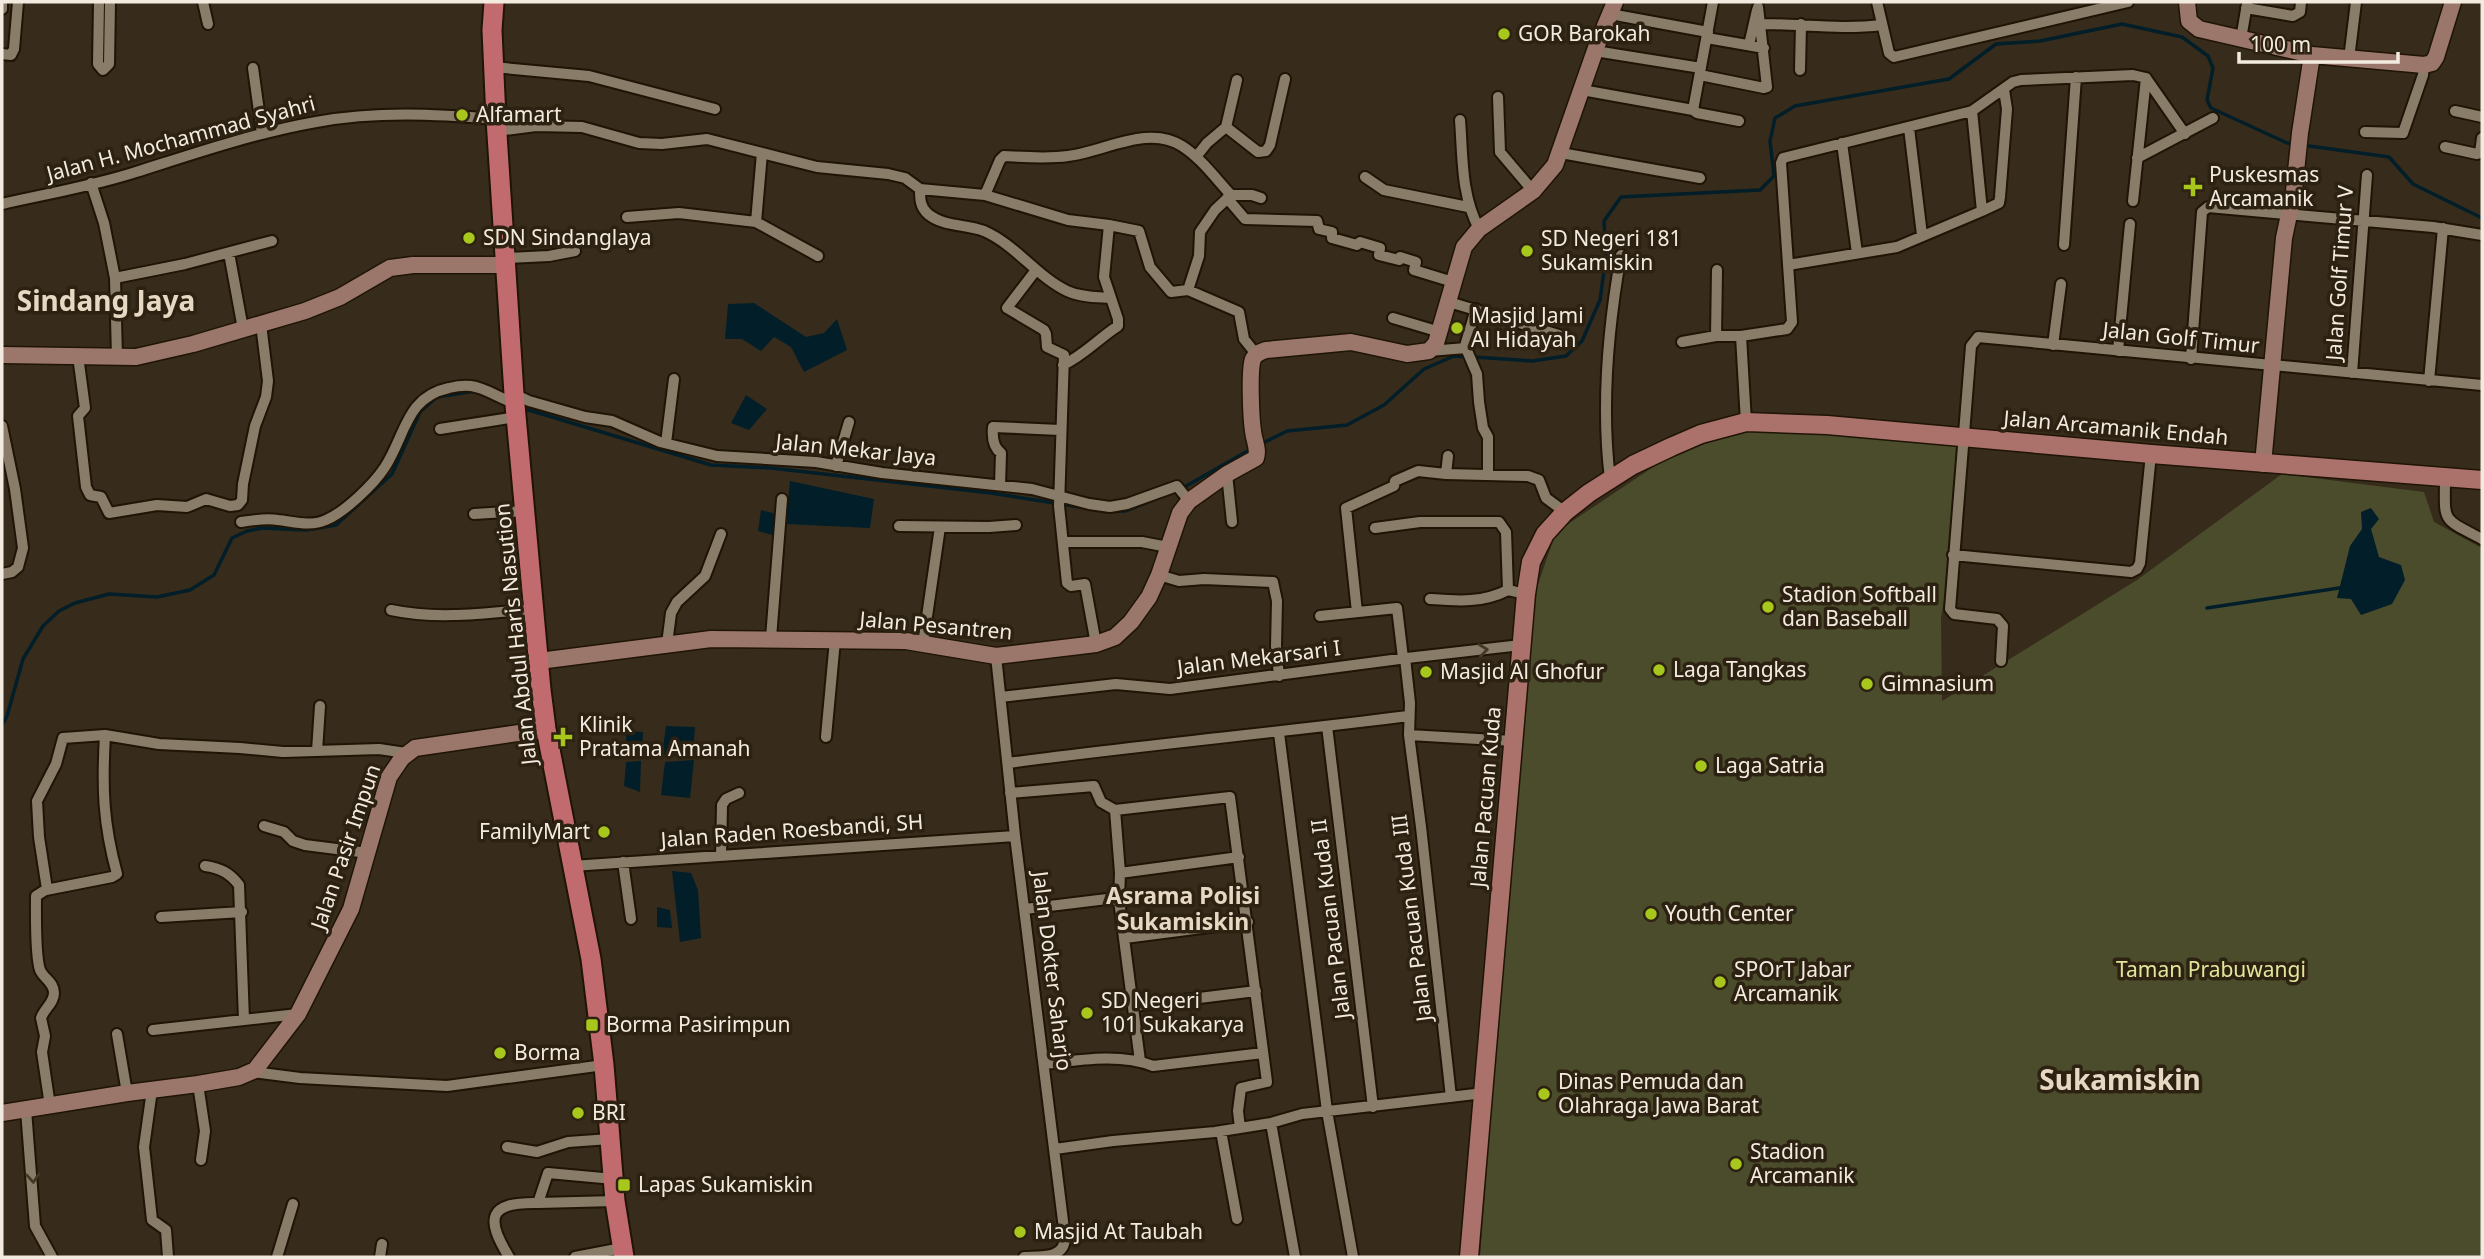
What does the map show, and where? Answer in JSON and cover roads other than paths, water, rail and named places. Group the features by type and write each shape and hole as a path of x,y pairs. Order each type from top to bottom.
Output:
{"highway":[{"name":"Jalan Abdul Haris Nasution","path":"494,2 492,30 496,125 515,406 545,729 591,959 604,1065 615,1201 623,1252"}],"main road":[{"name":"Jalan Pacuan Kuda","path":"1469,1257 1513,741 1516,646 1534,555 1545,534 1565,512 1610,479 1671,446 1746,422"},
{"name":"Jalan Arcamanik Endah","path":"1746,422 1827,425 2263,464 2482,480"}],"street":[{"path":"2,2 2,9"},
{"path":"2,54 11,55 14,49 18,2"},
{"path":"99,2 98,64 103,70 109,64 110,2"},
{"path":"203,2 208,24"},
{"path":"1693,110 1713,2"},
{"path":"1877,2 1889,53 1894,57 2128,2"},
{"path":"2187,2 2189,21 2193,26 2241,39 2312,55 2424,65 2432,63 2436,57 2453,2"},
{"path":"2241,39 2247,5 2293,16 2300,12 2301,2"},
{"path":"2349,59 2356,2"},
{"path":"1749,45 1758,4"},
{"path":"1595,51 1766,88 1758,4"},
{"path":"1429,351 1436,344 1464,247 1479,229 1532,191 1555,165 1586,91 1595,51 1613,8 1764,48"},
{"path":"1761,24 1801,24 1830,29 1882,25"},
{"path":"1800,70 1801,24"},
{"path":"2263,464 2288,215 2294,191 2312,55"},
{"path":"2365,132 2403,133 2424,65"},
{"path":"493,67 589,76 715,109"},
{"path":"253,68 262,133"},
{"path":"1682,342 1716,336 1741,336 1790,327 1792,322 1783,158 1972,111 2013,82 2021,80 2133,75 2146,78 2185,134"},
{"path":"2064,245 2076,77"},
{"path":"2133,201 2146,78"},
{"path":"1226,127 1258,152 1266,151 1270,145 1285,79"},
{"path":"1196,157 1207,143 1226,127 1237,80"},
{"path":"1788,265 1897,247 1999,203 2007,108 2004,90"},
{"path":"1586,91 1740,121"},
{"path":"1498,97 1500,152 1532,191"},
{"path":"1972,111 1982,211"},
{"path":"2455,111 2482,117"},
{"name":"Jalan H. Mochammad Syahri","path":"2,204 135,173 183,155 262,133 317,121 403,114 496,125 582,127 639,143 662,144 707,139 817,167 888,174 905,178 920,189"},
{"path":"2137,158 2213,118"},
{"path":"1460,120 1468,206 1479,229"},
{"path":"1909,128 1922,235"},
{"path":"985,195 1004,156 1068,157 1135,140 1159,137 1181,144 1196,157 1245,219 1317,221 1319,229 1332,232 1332,238 1380,248 1379,255 1416,262 1414,270 1453,282"},
{"path":"2445,147 2477,154 2480,153 2482,138"},
{"path":"1842,143 1857,253"},
{"path":"756,222 762,153"},
{"path":"1561,153 1700,178"},
{"name":"Jalan Golf Timur V","path":"2351,373 2367,175"},
{"path":"1365,177 1384,190 1468,206"},
{"path":"91,183 104,223 115,278 117,358"},
{"path":"1109,298 1068,292 1036,270 1007,245 983,231 938,221 925,212 921,205 920,189 985,195 1068,220 1139,231 1150,267 1157,278 1171,292 1188,290 1239,312 1244,339 1256,354 1279,348 1350,342 1407,354 1467,350"},
{"path":"1188,290 1199,256 1200,232 1215,210 1229,197 1252,195 1261,198"},
{"path":"2191,359 2202,212 2208,207 2442,228 2482,235"},
{"path":"627,217 679,213 756,222 818,256"},
{"path":"2118,351 2130,224"},
{"path":"1063,365 1079,358 1118,326 1104,277 1108,225"},
{"path":"2429,381 2442,228"},
{"path":"115,278 185,264 272,241"},
{"path":"2,355 117,358 136,356 193,344 305,311 340,297 390,268 506,261 575,251"},
{"path":"229,253 243,329"},
{"path":"1610,479 1604,431 1610,340 1620,255"},
{"path":"1036,270 1007,308 1044,330 1047,347 1063,353 1059,500 1067,583 1071,586 1085,584 1096,644"},
{"path":"1716,336 1717,270"},
{"path":"2053,345 2061,284"},
{"path":"1449,302 1559,335"},
{"path":"1476,309 1467,350 1477,374 1483,428 1488,436 1488,475"},
{"path":"1393,318 1440,332"},
{"path":"78,356 85,408 78,416 78,427 86,487 90,495 101,497 109,513 157,505 187,507 206,499 230,506 238,505 242,500 255,426 266,397 268,381 261,324"},
{"path":"1741,336 1746,422"},
{"name":"Jalan Golf Timur","path":"1964,436 1974,340 1978,337 2482,385"},
{"name":"Jalan Pesantren","path":"539,661 711,639 906,641 996,656 1096,644 1115,637 1131,622 1149,597 1180,513 1183,494 1256,458 1258,452 1253,431 1252,360 1256,354"},
{"path":"666,443 674,379"},
{"name":"Jalan Mekar Jaya","path":"241,522 276,519 306,524 328,520 353,502 384,469 410,414 427,395 460,385 487,390 515,406 529,401 585,417 612,421 666,443 717,456 816,462 882,473 1000,485 1059,500 1110,507 1127,504 1177,486 1183,494"},
{"path":"440,429 515,406"},
{"path":"836,466 849,422"},
{"path":"2,426 23,548 18,567 12,572 2,574"},
{"path":"1000,485 1001,453 993,442 993,427 1060,429"},
{"path":"1964,436 1950,609 1954,614 1997,619 2001,622 2001,661"},
{"path":"1953,555 2131,572 2137,569 2140,562 2151,454"},
{"path":"1446,474 1448,456"},
{"path":"1320,616 1357,612 1346,508 1394,486 1395,481 1414,471 1534,477 1539,480 1546,498 1565,512"},
{"path":"1227,474 1232,522"},
{"path":"2445,476 2447,519 2482,539"},
{"path":"771,638 782,499"},
{"path":"474,514 524,511"},
{"path":"1375,528 1420,522 1499,522 1506,532 1507,590"},
{"path":"899,526 1016,525"},
{"path":"923,644 940,527"},
{"path":"667,644 671,613 677,602 705,576 722,534"},
{"path":"1063,542 1142,542 1168,547"},
{"path":"1159,575 1179,582 1203,579 1273,582 1277,601 1276,646 1279,676"},
{"path":"1430,599 1456,601 1492,598 1507,590 1526,594"},
{"name":"Jalan Pacuan Kuda III","path":"1357,612 1397,608 1451,1097"},
{"path":"391,610 417,614 462,615 534,609"},
{"path":"826,737 835,640"},
{"name":"Jalan Mekarsari I","path":"1001,697 1116,684 1170,689 1516,646"},
{"name":"Jalan Dokter Saharjo","path":"996,656 1015,836 1065,1243 1056,1254 1024,1257"},
{"path":"317,751 320,706"},
{"path":"1008,763 1408,716"},
{"name":"Jalan Pacuan Kuda II","path":"1327,726 1373,1107"},
{"name":"Jalan Pasir Impun","path":"253,1072 298,1014 351,909 389,777 406,754 415,748 545,729"},
{"path":"1279,733 1327,1111 1353,1257"},
{"path":"50,1106 42,1052 45,1036 41,1018 53,998 54,991 40,969 37,895 46,890 117,874 110,856 103,798 105,735"},
{"path":"46,890 39,837 38,798 56,764 63,738 105,735 159,744 283,752 379,748 406,754"},
{"path":"1409,735 1513,741"},
{"path":"1010,793 1094,786 1101,802 1115,810 1230,797 1267,1082 1241,1088 1238,1111 1241,1128"},
{"path":"721,855 722,805 726,799 738,793"},
{"path":"1115,810 1120,873 1119,900 1140,1061"},
{"path":"264,826 284,832 293,841 305,845 368,853"},
{"name":"Jalan Raden Roesbandi, SH","path":"572,866 1015,836"},
{"path":"1120,873 1239,857"},
{"path":"623,862 631,919"},
{"path":"205,866 215,867 233,877 239,885 244,1020"},
{"path":"1025,909 1107,899 1119,900"},
{"path":"161,917 242,912"},
{"path":"1125,938 1248,922"},
{"path":"1134,1006 1256,991"},
{"path":"153,1030 298,1014"},
{"path":"117,1034 127,1093"},
{"path":"1044,1064 1116,1058 1140,1061 1153,1066 1263,1053"},
{"path":"2,1113 198,1084 253,1072 300,1078 447,1086 604,1065"},
{"path":"198,1084 205,1131 201,1160"},
{"path":"152,1090 144,1147 146,1172 152,1220 166,1230 168,1257"},
{"path":"1055,1149 1221,1131 1271,1123 1302,1114 1484,1093"},
{"path":"26,1110 35,1226 52,1257"},
{"path":"1271,1123 1295,1257"},
{"path":"1221,1131 1237,1219"},
{"path":"507,1147 537,1152 568,1142 610,1139"},
{"path":"538,1203 542,1185 550,1172 614,1179"},
{"path":"509,1257 495,1232 495,1216 505,1206 519,1203 615,1201"},
{"path":"278,1257 293,1204"},
{"path":"380,1257 383,1244"},
{"path":"575,1257 623,1252"}],"water":[{"path":"754,303 806,337 824,333 837,319 847,350 804,372 791,347 774,337 761,351 742,339 725,339 728,304"},
{"path":"746,395 767,409 749,430 731,423"},
{"path":"790,481 874,499 870,528 786,524"},
{"path":"2371,508 2379,519 2371,529 2379,557 2401,565 2405,580 2392,604 2361,615 2351,599 2337,598 2350,546 2362,529 2361,512"},
{"path":"761,510 777,514 776,536 758,531"},
{"path":"666,726 695,727 693,757 662,755"},
{"path":"626,731 643,732 642,755 626,756"},
{"path":"694,760 690,798 661,795 665,762"},
{"path":"641,761 640,792 624,786 626,762"},
{"path":"672,871 691,873 698,890 701,938 680,942"},
{"path":"657,907 670,910 672,928 657,927"}],"waterway":[{"path":"1474,357 1532,361 1566,356 1582,341 1600,300 1606,256 1604,221 1621,197 1760,190 1774,176 1770,141 1775,118 1795,106 1949,79 1996,44 2040,41 2122,24 2182,37 2208,56 2213,68 2207,100 2211,108 2287,143 2295,144"},
{"path":"2302,145 2389,157 2413,184 2482,218"},
{"path":"1261,444 1287,431 1347,425 1384,405 1424,369 1454,356 1466,357"},
{"path":"2,725 23,659 43,626 59,611 75,603 109,594 157,597 190,590 214,575 232,538 247,531 262,528 306,530 336,525 392,474 420,412 437,397 475,391"},
{"path":"522,408 711,465 771,468 991,493 1105,511"},
{"path":"1181,489 1251,449"},
{"path":"1116,511 1125,511 1148,502"},
{"path":"2207,608 2339,588"}],"place":[{"name":"GOR Barokah","path":"1504,34"},
{"name":"Alfamart","path":"462,115"},
{"name":"Puskesmas Arcamanik","path":"2193,187"},
{"name":"SDN Sindanglaya","path":"469,238"},
{"name":"SD Negeri 181 Sukamiskin","path":"1527,251"},
{"name":"Masjid Jami Al Hidayah","path":"1457,328"},
{"name":"Stadion Softball dan Baseball","path":"1768,607"},
{"name":"Laga Tangkas","path":"1659,670"},
{"name":"Masjid Al Ghofur","path":"1426,672"},
{"name":"Gimnasium","path":"1867,684"},
{"name":"Klinik Pratama Amanah","path":"563,737"},
{"name":"Laga Satria","path":"1701,766"},
{"name":"FamilyMart","path":"604,832"},
{"name":"Youth Center","path":"1651,914"},
{"name":"SPOrT Jabar Arcamanik","path":"1720,982"},
{"name":"SD Negeri 101 Sukakarya","path":"1087,1013"},
{"name":"Borma Pasirimpun","path":"592,1025"},
{"name":"Borma","path":"500,1053"},
{"name":"Dinas Pemuda dan Olahraga Jawa Barat","path":"1544,1094"},
{"name":"BRI","path":"578,1113"},
{"name":"Stadion Arcamanik","path":"1736,1164"},
{"name":"Lapas Sukamiskin","path":"624,1185"},
{"name":"Masjid At Taubah","path":"1020,1232"}],"district":[{"name":"Sindang Jaya","path":"106,301"},
{"name":"Asrama Polisi Sukamiskin","path":"1183,909"},
{"name":"Sukamiskin","path":"2120,1080"}],"park label":[{"name":"Taman Prabuwangi","path":"2211,970"}]}
